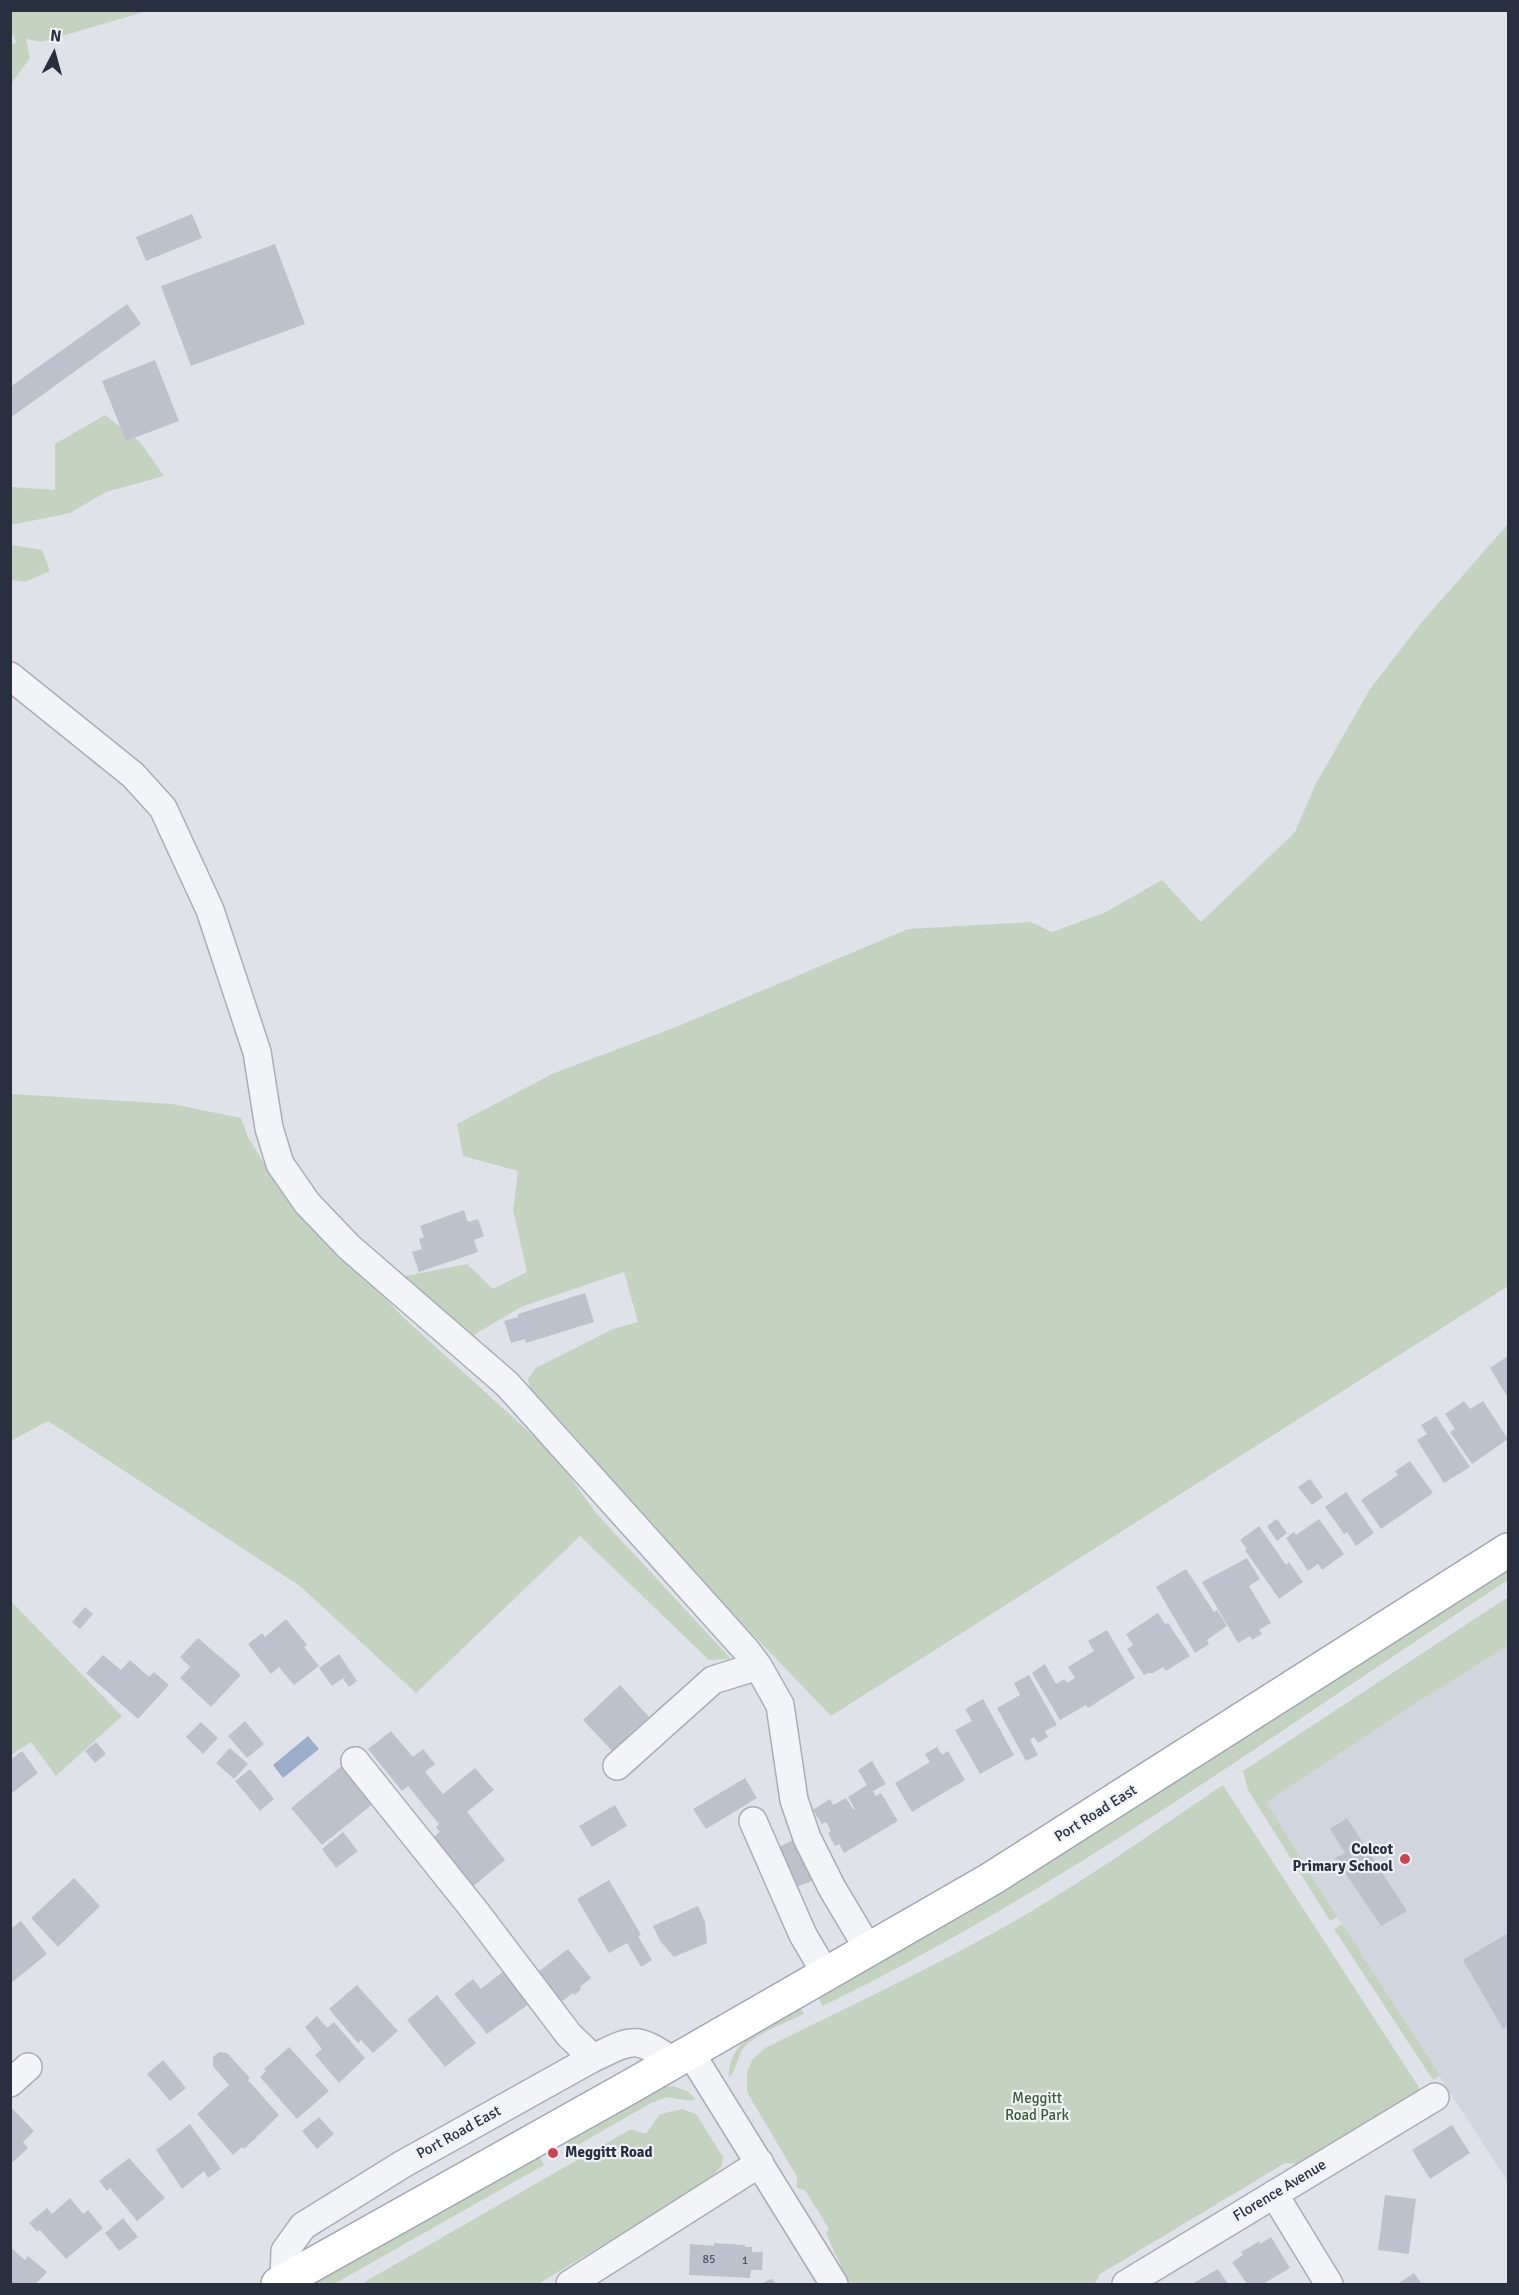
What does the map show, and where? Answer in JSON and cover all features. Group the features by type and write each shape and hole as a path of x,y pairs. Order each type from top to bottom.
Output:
{"main road":[{"name":"Port Road East","path":"281,2283 869,1950 1094,1815 1509,1550"}],"street":[{"path":"10,676 132,775 163,808 210,910 257,1052 269,1128 280,1164 307,1203 349,1246 514,1390 758,1666 780,1705 794,1800 807,1838 832,1888 869,1950"},
{"path":"617,1766 713,1680 758,1666"},
{"path":"355,1761 468,1901 569,2035 593,2058"},
{"path":"753,1821 803,1935 826,1974"},
{"name":"Port Road East","path":"281,2283 285,2251 303,2226 403,2164 593,2058 625,2043 646,2044 681,2057"},
{"path":"681,2057 760,2163 834,2284"},
{"name":"Florence Avenue","path":"1126,2284 1435,2097"},
{"path":"570,2284 760,2163"},
{"path":"1274,2194 1329,2284"}],"shaded area":[{"name":"Colcot Primary School","path":"1508,1646 1508,2182 1367,1965 1265,1802"}],"green space":[{"path":"11,10 147,11 42,42 26,39 30,58 11,84 11,45 16,42 11,30"},
{"path":"105,415 140,442 164,476 106,492 70,513 11,525 11,487 55,490 55,444"},
{"path":"1508,524 1508,1286 831,1716 656,1533 574,1436 530,1390 528,1379 536,1368 613,1329 638,1322 624,1272 521,1307 467,1339 401,1277 467,1264 493,1289 527,1272 513,1210 518,1171 463,1156 457,1124 552,1074 676,1027 908,929 1031,922 1052,932 1104,913 1162,880 1201,922 1295,832 1315,785 1370,689 1421,623"},
{"path":"10,539 12,545 42,550 50,571 25,582 11,580"},
{"path":"11,1094 172,1104 241,1118 248,1137 267,1168 296,1205 403,1317 554,1455 596,1513 731,1659 709,1660 580,1536 416,1693 300,1586 48,1421 11,1441"},
{"path":"1508,1569 1508,1580 1172,1804 1000,1910 913,1960 823,2006 818,1998 1030,1875"},
{"path":"1508,1597 1508,1646 1410,1707 1266,1802 1337,1917 1330,1921 1248,1790 1243,1771"},
{"path":"11,1601 122,1716 56,1776 31,1742 11,1755"},
{"name":"Meggitt Road Park","path":"1223,1785 1420,2089 1299,2164 1285,2163 1100,2274 1095,2284 849,2284 826,2233 829,2229 805,2190 797,2188 797,2177 747,2092 747,2072 752,2060 765,2048 940,1962 997,1931 1111,1861"},
{"path":"1342,1924 1440,2076 1433,2080 1334,1929"},
{"path":"801,2008 804,2014 762,2034 748,2044 743,2049 734,2072 729,2078 730,2064 735,2052 743,2042 753,2034"},
{"path":"673,2086 687,2091 695,2098 692,2101 667,2097 651,2103 571,2149 566,2140 657,2088"},
{"path":"682,2109 696,2114 723,2157 722,2166 702,2186 538,2284 361,2284 631,2129 646,2134 660,2114"},
{"path":"539,2156 544,2165 334,2284 311,2284"}],"water":[{"path":"308,1736 319,1749 283,1778 273,1765"}],"building":[{"path":"192,214 202,238 146,261 136,237"},
{"path":"275,244 305,324 191,366 161,286"},
{"path":"127,304 141,324 10,418 10,387"},
{"path":"155,360 179,421 126,441 102,381"},
{"path":"464,1210 468,1222 478,1219 484,1236 474,1240 478,1252 419,1272 412,1252 422,1249 419,1239 424,1237 420,1226"},
{"path":"585,1293 594,1322 526,1343 525,1339 511,1343 504,1321 518,1317 518,1314"},
{"path":"1508,1356 1508,1398 1490,1368"},
{"path":"1464,1401 1470,1409 1483,1401 1508,1439 1472,1464 1450,1432 1455,1429 1445,1414"},
{"path":"1436,1416 1470,1467 1444,1483 1417,1440 1427,1434 1421,1425"},
{"path":"1410,1461 1433,1493 1381,1529 1361,1500 1398,1475 1395,1471"},
{"path":"1310,1479 1323,1497 1312,1505 1298,1487"},
{"path":"1346,1492 1374,1533 1356,1546 1347,1532 1344,1534 1325,1507"},
{"path":"1277,1519 1287,1533 1277,1541 1267,1526"},
{"path":"1319,1519 1344,1554 1322,1570 1318,1564 1308,1571 1286,1538 1294,1532 1296,1535"},
{"path":"1259,1526 1286,1565 1289,1562 1303,1582 1279,1599 1240,1540"},
{"path":"1247,1558 1260,1579 1249,1586 1271,1623 1259,1630 1262,1634 1252,1640 1250,1636 1238,1643 1202,1582"},
{"path":"1186,1569 1214,1612 1217,1610 1227,1626 1207,1640 1209,1644 1195,1653 1156,1587"},
{"path":"85,1607 93,1614 80,1629 72,1622"},
{"path":"1158,1613 1165,1624 1168,1623 1190,1656 1166,1671 1163,1667 1144,1675 1127,1649 1133,1645 1126,1634"},
{"path":"286,1619 307,1645 304,1647 319,1666 294,1685 279,1667 271,1674 248,1644 262,1633 265,1637"},
{"path":"1107,1630 1135,1678 1088,1708 1086,1705 1060,1720 1032,1673 1045,1664 1056,1684 1064,1679 1067,1683 1075,1678 1068,1667 1094,1651 1088,1641"},
{"path":"198,1638 241,1675 211,1707 180,1678 190,1667 180,1657"},
{"path":"339,1654 357,1681 349,1687 343,1679 349,1674 332,1686 319,1668"},
{"path":"103,1655 121,1670 130,1660 149,1677 154,1672 169,1685 138,1719 86,1673"},
{"path":"1029,1675 1057,1725 1045,1731 1048,1737 1038,1743 1034,1737 1030,1740 1038,1755 1026,1761 997,1708 1020,1695 1014,1683"},
{"path":"620,1685 649,1717 612,1751 583,1720"},
{"path":"983,1699 1014,1755 980,1774 955,1730 972,1721 965,1709"},
{"path":"245,1721 264,1744 247,1758 228,1736"},
{"path":"201,1722 218,1738 203,1754 186,1737"},
{"path":"391,1731 413,1757 423,1749 435,1764 425,1772 443,1794 475,1768 494,1790 467,1812 505,1860 471,1888 431,1839 440,1832 436,1827 439,1824 408,1786 402,1791 368,1749"},
{"path":"96,1742 106,1754 95,1763 85,1751"},
{"path":"937,1747 942,1755 948,1751 965,1780 912,1812 895,1783 930,1762 925,1754"},
{"path":"230,1748 248,1764 234,1779 216,1763"},
{"path":"22,1751 38,1773 12,1793 10,1760"},
{"path":"872,1761 886,1784 873,1791 876,1796 881,1793 898,1821 844,1853 839,1844 835,1846 828,1833 831,1831 826,1822 822,1824 813,1810 830,1799 833,1805 846,1798 855,1809 848,1797 867,1785 858,1770"},
{"path":"343,1765 374,1803 322,1845 291,1808"},
{"path":"250,1769 274,1799 260,1811 235,1781"},
{"path":"745,1778 757,1798 706,1829 693,1809"},
{"path":"615,1805 627,1826 592,1847 579,1826"},
{"path":"1347,1818 1407,1911 1381,1926 1335,1858 1345,1853 1330,1829"},
{"path":"343,1832 358,1851 336,1868 322,1849"},
{"path":"795,1839 814,1880 797,1887 779,1847"},
{"path":"74,1878 100,1906 58,1947 31,1918"},
{"path":"609,1880 641,1935 638,1936 652,1960 641,1967 627,1943 609,1953 577,1899"},
{"path":"698,1906 705,1922 707,1943 674,1957 660,1941 653,1926"},
{"path":"21,1921 47,1954 10,1984 10,1929"},
{"path":"1508,1933 1508,2026 1503,2029 1463,1960"},
{"path":"568,1949 591,1978 580,1987 581,1989 575,1995 573,1993 561,2002 538,1972"},
{"path":"510,1966 536,1999 487,2034 454,1994 473,1979 481,1989"},
{"path":"357,1985 398,2031 373,2053 361,2040 358,2043 329,2009"},
{"path":"437,1995 476,2043 445,2067 407,2020"},
{"path":"317,2016 327,2028 334,2022 365,2058 339,2083 315,2055 322,2049 305,2027"},
{"path":"289,2047 329,2091 297,2119 260,2077 266,2071 264,2069"},
{"path":"219,2052 227,2053 279,2115 244,2149 242,2147 233,2155 197,2114 229,2085 213,2066 213,2057"},
{"path":"163,2060 186,2088 170,2101 147,2074"},
{"path":"10,2106 34,2131 23,2142 28,2148 13,2162 10,2160"},
{"path":"319,2117 334,2134 317,2149 302,2131"},
{"path":"190,2124 221,2169 208,2178 204,2171 182,2189 156,2150"},
{"path":"1452,2125 1470,2153 1430,2179 1412,2150"},
{"path":"129,2158 165,2198 137,2221 110,2188 107,2191 99,2181"},
{"path":"1385,2195 1416,2199 1409,2254 1378,2250"},
{"path":"70,2198 83,2214 88,2210 103,2228 66,2259 40,2230 37,2232 29,2223 47,2208 52,2214"},
{"path":"123,2218 138,2237 119,2251 105,2233"},
{"path":"1271,2237 1290,2268 1263,2284 1247,2284 1232,2262 1243,2255 1241,2252"},
{"path":"714,2243 745,2245 745,2247 752,2247 752,2252 763,2252 762,2270 751,2270 750,2278 689,2275 690,2244 714,2246"},
{"path":"10,2247 25,2260 28,2256 47,2272 36,2284 10,2284"},
{"path":"1218,2269 1228,2284 1192,2284"},
{"path":"1414,2273 1422,2284 1397,2284"},
{"path":"772,2279 776,2284 761,2284 768,2280"}],"place":[{"name":"Colcot Primary School","path":"1405,1859"},
{"name":"Meggitt Road","path":"553,2153"}]}
